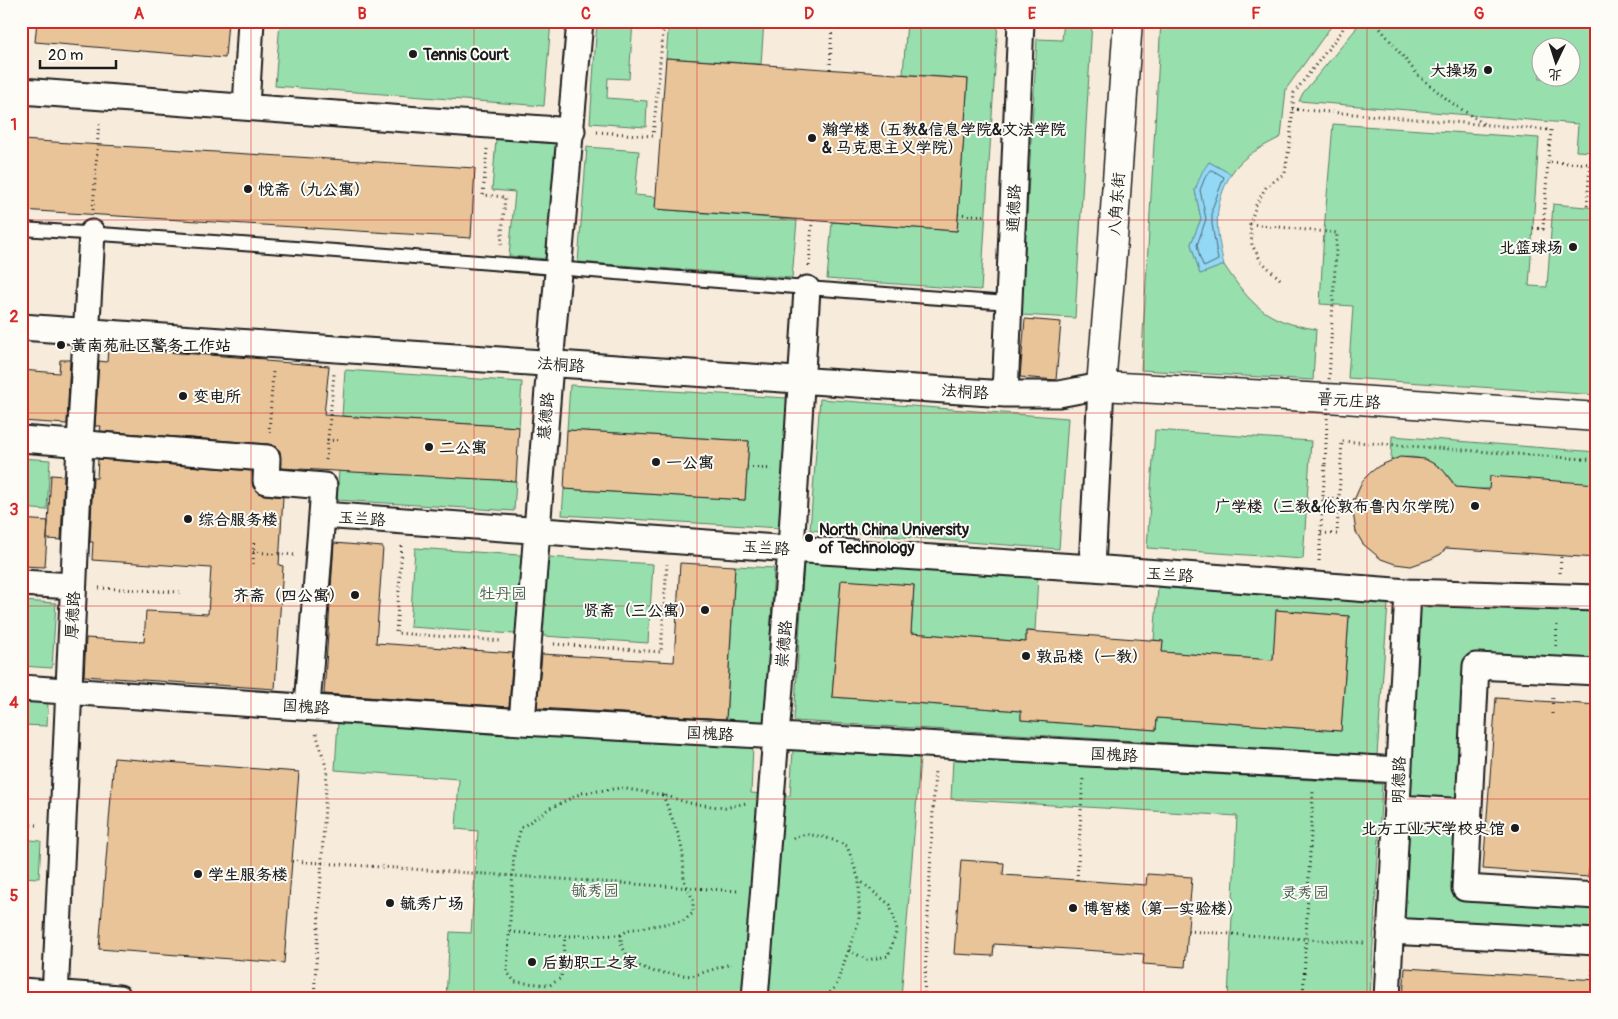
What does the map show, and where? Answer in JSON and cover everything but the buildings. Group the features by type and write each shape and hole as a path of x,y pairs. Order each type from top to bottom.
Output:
{"street":[{"path":"246,107 251,21"},
{"name":"慧德路","path":"522,722 536,531 580,21"},
{"name":"通德路","path":"1005,394 1020,21"},
{"name":"八角东街","path":"1101,386 1128,21"},
{"path":"21,91 572,131"},
{"name":"厚德路","path":"55,995 73,586 92,233"},
{"name":"崇德路","path":"755,987 791,549 807,289"},
{"name":"法桐路","path":"21,327 1005,394 1059,394 1101,386"},
{"path":"1092,568 1101,386"},
{"name":"晋元庄路","path":"1101,386 1344,399 1597,417"},
{"path":"21,439 267,458 266,481 324,486"},
{"name":"玉兰路","path":"324,486 322,515 669,541 1092,568 1408,592 1597,598"},
{"path":"307,706 322,515"},
{"path":"21,583 73,586"},
{"name":"明德路","path":"1387,998 1408,592"},
{"path":"1597,672 1476,666 1465,888 1597,896"},
{"name":"国槐路","path":"21,688 522,722 1399,770"},
{"path":"1397,808 1468,812"},
{"path":"1390,938 1597,942"},
{"path":"21,991 55,995 119,998"}],"lane":[{"path":"21,229 1009,303"}],"path":[{"path":"572,131 654,136 664,21"},
{"path":"830,69 832,21"},
{"path":"1280,279 1261,261 1252,245 1250,224 1266,186 1285,173 1294,93 1342,31 1346,21"},
{"path":"1374,21 1418,75 1449,101 1484,125"},
{"path":"92,233 101,97"},
{"path":"1292,109 1551,130 1544,229 1533,228"},
{"path":"488,125 483,195 505,197 500,264"},
{"path":"1548,162 1597,165"},
{"path":"1587,207 1590,164"},
{"path":"807,289 812,221"},
{"path":"1250,224 1337,233 1318,585"},
{"path":"324,486 336,349"},
{"path":"267,458 273,371"},
{"path":"328,440 340,441"},
{"path":"1321,533 1337,534 1342,442 1597,460"},
{"path":"1323,499 1354,500"},
{"path":"404,521 396,633 528,643 661,652 669,541"},
{"path":"253,564 254,542"},
{"path":"253,552 318,556"},
{"path":"1552,714 1561,556"},
{"path":"73,586 180,592"},
{"path":"307,706 327,770 314,998"},
{"path":"924,998 936,745"},
{"path":"1077,880 1085,753"},
{"path":"1302,998 1314,765"},
{"path":"565,936 561,978 550,985 515,982 508,972 514,853 521,828 550,808 582,793 621,788 664,795 688,803 725,808 771,794"},
{"path":"510,932 565,936 621,935 628,930 683,921 693,912 693,900 684,880 680,839 664,795"},
{"path":"767,853 798,836 829,838 847,846 859,880 860,920 836,986 825,998"},
{"path":"292,861 764,893"},
{"path":"849,950 868,960 888,956 897,930 890,905 859,880"},
{"path":"1188,931 1305,939 1390,938"},
{"path":"621,935 621,944 631,963 655,972 692,976 730,964 755,987"}],"green space":[{"name":"Tennis Court","path":"280,21 551,21 544,106 275,86"},
{"path":"597,21 633,21 629,79 608,78 607,98 647,101 646,127 590,123"},
{"path":"669,21 764,21 761,64 666,58"},
{"path":"907,21 998,21 981,290 827,279 832,222 957,231 968,79 903,74"},
{"path":"1064,21 1092,21 1075,318 1021,315 1037,39 1062,40"},
{"path":"1161,21 1335,21 1286,89 1281,137 1247,157 1231,174 1209,162 1195,190 1201,219 1191,244 1200,274 1224,265 1243,291 1261,309 1284,322 1316,329 1313,380 1141,370"},
{"path":"1359,21 1597,21 1597,152 1576,151 1578,124 1299,101 1303,93 1355,30"},
{"path":"1333,124 1539,138 1529,286 1547,287 1553,204 1597,208 1597,395 1348,378 1353,306 1320,304"},
{"path":"496,139 558,144 548,259 509,256 515,192 492,190"},
{"path":"587,147 639,151 635,195 656,197 655,209 797,220 792,278 578,262"},
{"path":"345,370 522,382 519,427 342,416"},
{"path":"570,385 787,398 780,528 562,515 564,489 745,500 749,441 567,430"},
{"path":"820,399 1068,418 1059,549 810,530"},
{"path":"1155,430 1311,441 1303,559 1147,548"},
{"path":"1392,436 1597,452 1597,484 1458,490 1445,473 1430,462 1412,457 1391,460"},
{"path":"21,458 50,460 47,510 21,508"},
{"path":"339,470 516,481 514,511 337,500"},
{"name":"牡丹园","path":"415,548 653,564 648,643 410,627"},
{"path":"804,561 1038,576 1035,631 1026,631 1026,642 911,633 914,585 841,581 832,697 1021,711 1021,720 1156,730 1157,718 1341,731 1349,616 1277,610 1273,660 1162,652 1163,641 1154,640 1158,587 1388,604 1377,755 794,721"},
{"path":"735,566 774,568 765,726 726,724"},
{"path":"21,601 56,603 52,668 21,666"},
{"path":"1416,601 1597,607 1597,662 1468,657 1459,799 1407,796"},
{"path":"21,700 48,702 47,726 21,725"},
{"name":"毓秀园","path":"338,721 753,746 751,793 790,796 793,750 920,758 901,998 446,998 450,932 471,933 478,831 456,829 459,779 335,770"},
{"name":"灵秀园","path":"953,759 1382,784 1370,998 1228,998 1237,816 951,799"},
{"path":"1406,829 1457,832 1454,897 1597,904 1597,935 1400,922"},
{"path":"21,839 41,841 39,878 21,877"}],"water":[{"path":"1209,162 1231,174 1221,198 1217,219 1224,265 1200,274 1191,244 1201,219 1195,190 1202,172"}],"place":[{"name":"Tennis Court","path":"413,54"},
{"name":"大操场","path":"1488,70"},
{"name":"瀚学楼（五教&信息学院&文法学院 & 马克思主义学院）","path":"812,138"},
{"name":"悦斋（九公寓）","path":"248,189"},
{"name":"北篮球场","path":"1573,247"},
{"name":"黄南苑社区警务工作站","path":"61,345"},
{"name":"变电所","path":"183,396"},
{"name":"二公寓","path":"429,447"},
{"name":"一公寓","path":"656,462"},
{"name":"广学楼（三教&伦敦布鲁内尔学院）","path":"1475,506"},
{"name":"综合服务楼","path":"188,519"},
{"name":"North China University of Technology","path":"809,538"},
{"name":"齐斋（四公寓）","path":"355,595"},
{"name":"贤斋（三公寓）","path":"705,610"},
{"name":"敦品楼（一教）","path":"1026,656"},
{"name":"北方工业大学校史馆","path":"1515,828"},
{"name":"学生服务楼","path":"198,874"},
{"name":"毓秀广场","path":"390,903"},
{"name":"博智楼（第一实验楼）","path":"1073,908"},
{"name":"后勤职工之家","path":"532,962"}]}
